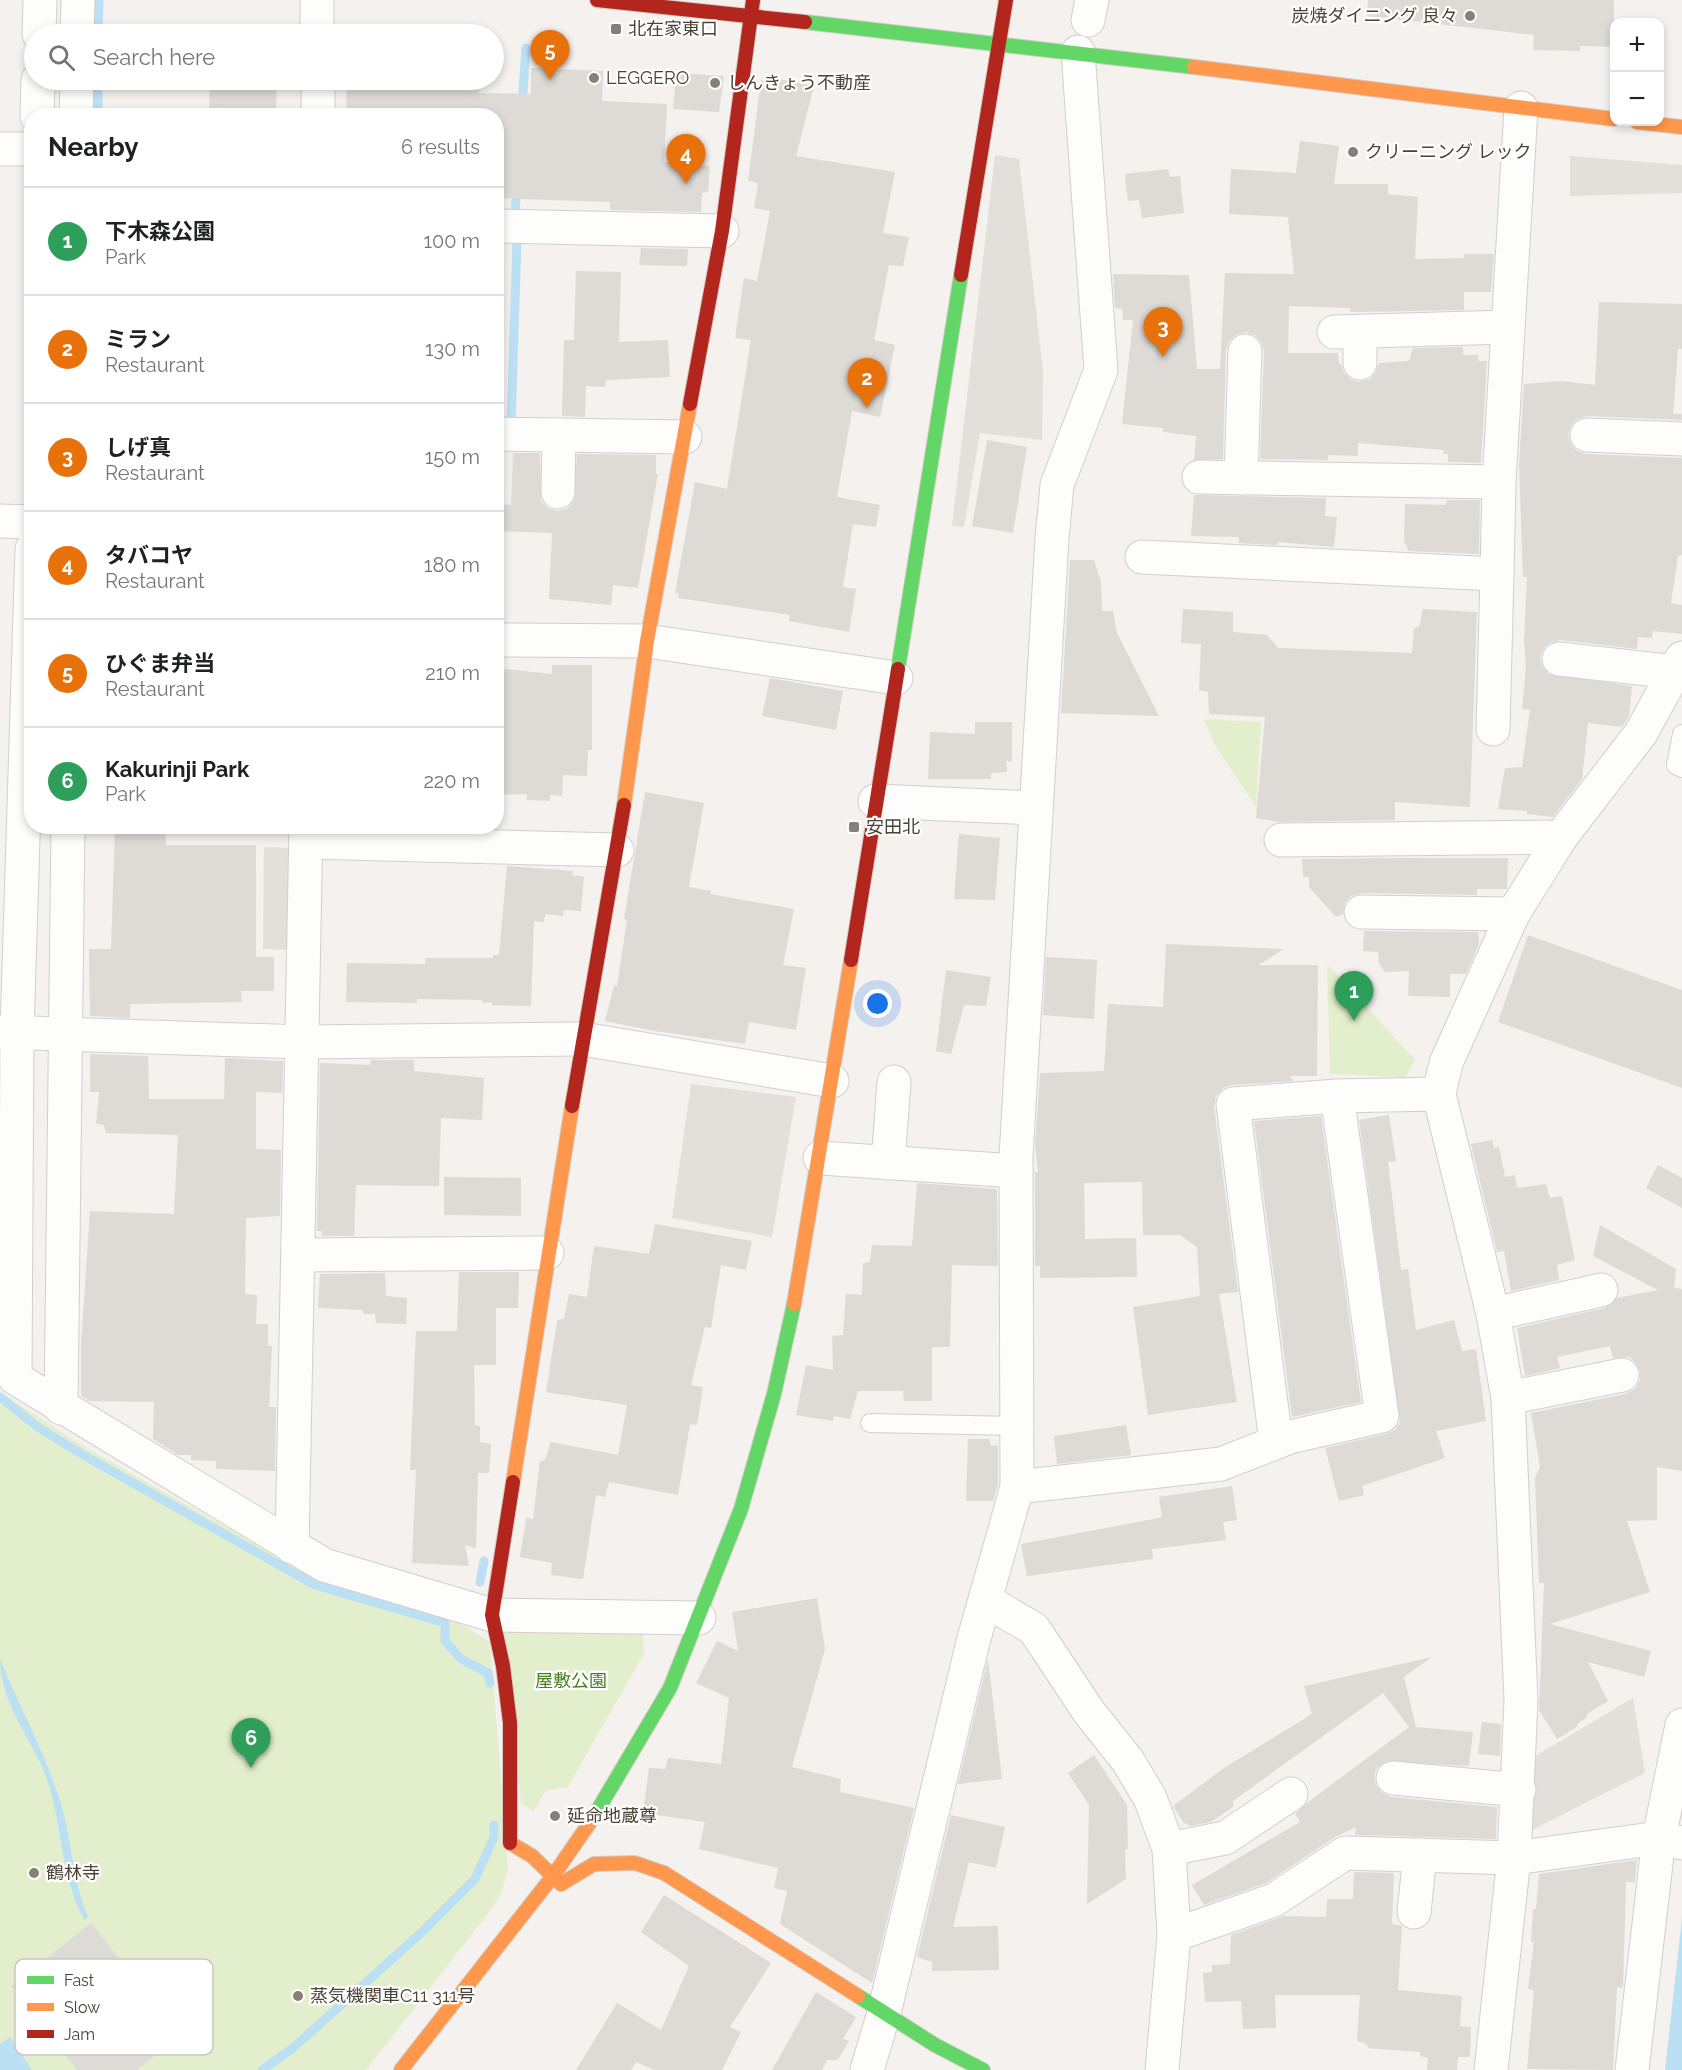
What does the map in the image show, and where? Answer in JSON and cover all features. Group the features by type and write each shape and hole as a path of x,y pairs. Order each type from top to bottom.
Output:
{"street":[{"path":"39,24 40,0"},
{"path":"77,24 78,0"},
{"path":"317,0 318,24"},
{"path":"597,0 1078,52 1610,119"},
{"path":"753,0 722,231 647,641 617,850 574,1039 539,1253 492,1616 503,1666 510,1723 510,1844 532,1856 561,1884 594,1864 635,1863 664,1873 935,2045 983,2070"},
{"path":"401,2070 553,1876 593,1817 670,1688 741,1509 774,1394 800,1274 1006,0"},
{"path":"867,2070 884,2013 939,1778 1017,1487 1016,1171 1036,808 1058,485 1101,370 1078,52"},
{"path":"37,108 38,90"},
{"path":"76,108 77,90"},
{"path":"318,90 318,108"},
{"path":"1493,729 1499,482 1521,108"},
{"path":"1664,125 1682,127"},
{"path":"0,149 24,149"},
{"path":"504,226 722,231"},
{"path":"1352,342 1508,327"},
{"path":"1241,478 1245,351"},
{"path":"504,434 685,437"},
{"path":"558,492 559,435"},
{"path":"1587,435 1682,439"},
{"path":"1199,477 1499,482"},
{"path":"0,521 24,522"},
{"path":"1160,567 1497,574"},
{"path":"504,640 647,641 896,678"},
{"path":"1491,2070 1519,1790 1521,1700 1508,1398 1493,1314 1439,1094 1446,1063 1513,914 1561,837 1641,733 1678,665 1559,659"},
{"path":"24,740 8,1032 15,1378 324,1565 492,1616 699,1618"},
{"path":"875,801 1036,808"},
{"path":"1281,840 1409,829 1561,837"},
{"path":"61,1407 68,834"},
{"path":"292,1547 306,834 617,850"},
{"path":"1361,912 1513,914"},
{"path":"8,1032 303,1042 574,1039 832,1081"},
{"path":"888,1163 894,1082"},
{"path":"1276,1442 1233,1104 1337,1096 1439,1094"},
{"path":"1017,1487 1221,1464 1276,1442 1383,1416 1337,1096"},
{"path":"820,1158 1016,1171"},
{"path":"298,1255 539,1253"},
{"path":"1493,1314 1601,1290"},
{"path":"1508,1398 1622,1375"},
{"path":"985,1600 1034,1629 1089,1712 1128,1761 1150,1798 1169,1849 1174,1935 1162,2070"},
{"path":"1632,2070 1670,1840 1682,1725"},
{"path":"1393,1778 1519,1790"},
{"path":"1169,1849 1225,1838 1291,1794"},
{"path":"1174,1935 1274,1900 1344,1852 1514,1858 1670,1840"},
{"path":"1414,1912 1420,1855"}],"lane":[{"path":"1682,734 1676,765 1682,768"},
{"path":"870,1423 1017,1426"}],"green space":[{"path":"1204,719 1261,722 1256,807 1215,745"},
{"path":"1327,964 1415,1060 1406,1077 1330,1074"},
{"path":"0,1392 83,1446 316,1578 451,1618 490,1642 508,1869 501,1893 493,1907 366,2070 0,2070"},
{"name":"屋敷公園","path":"503,1626 643,1632 644,1653 568,1787 546,1790 534,1811 521,1804"}],"shaded area":[{"path":"995,155 1019,159 1043,371 1042,440 980,433 964,527 952,526"},
{"path":"1570,156 1682,165 1682,193 1570,196"},
{"path":"264,847 291,848 291,950 263,949"},
{"path":"691,1084 796,1097 772,1237 672,1218"},
{"path":"1633,1698 1645,1773 1526,1833 1532,1758"}],"water":[{"path":"0,1659 45,1760 63,1810 78,1885 88,1916 85,1920 70,1886 49,1787 43,1769 9,1702 1,1674"},
{"path":"1682,1918 1682,2070 1665,2070"},
{"path":"10,2037 15,2044 15,2055 22,2055 32,2070 0,2070 0,2044"}],"building":[{"path":"1368,0 1614,0 1614,18 1610,18 1610,47 1580,46 1580,51 1533,50 1534,35 1367,16"},
{"path":"531,68 603,71 602,101 667,104 664,162 710,166 708,192 702,193 701,212 610,210 610,202 504,198 504,108 346,108 347,90 479,90 479,93 531,94"},
{"path":"676,73 724,76 719,112 673,109"},
{"path":"779,79 814,86 796,156 895,172 883,233 909,237 903,266 889,265 874,340 895,345 880,417 852,411 837,497 880,505 876,527 853,524 843,587 856,589 849,632 789,621 790,615 678,598 679,594 675,593 695,482 727,489 751,340 735,338 744,278 757,281 770,211 754,208 758,183 748,181 761,80 777,83"},
{"path":"210,90 277,90 276,108 209,108"},
{"path":"1300,141 1339,146 1334,184 1388,184 1388,194 1418,197 1415,259 1464,258 1464,254 1494,254 1491,292 1464,292 1464,310 1350,312 1350,308 1289,306 1288,353 1338,353 1339,364 1344,373 1359,382 1370,379 1379,363 1409,361 1413,348 1463,347 1463,355 1478,355 1478,361 1487,361 1481,463 1448,462 1448,454 1443,454 1444,450 1358,443 1358,456 1328,455 1328,460 1260,459 1264,351 1262,343 1255,335 1246,332 1236,335 1229,341 1226,350 1223,459 1194,460 1196,436 1163,432 1163,428 1122,424 1133,320 1123,320 1122,309 1115,308 1113,274 1189,275 1197,369 1220,369 1225,273 1294,274 1288,217 1229,214 1231,169 1296,173"},
{"path":"1168,169 1170,177 1180,176 1184,213 1142,218 1139,200 1128,201 1125,174"},
{"path":"641,248 688,249 687,266 639,265"},
{"path":"576,271 621,272 619,342 668,340 670,377 606,380 605,387 586,386 585,417 562,416 564,340 574,340"},
{"path":"1599,302 1682,304 1682,349 1678,349 1673,414 1682,414 1682,420 1587,416 1572,424 1568,435 1577,451 1586,454 1682,458 1682,555 1678,556 1671,603 1682,605 1682,634 1653,631 1652,638 1638,637 1637,649 1561,640 1551,642 1544,648 1540,657 1542,666 1548,674 1632,686 1629,716 1622,727 1588,723 1582,779 1553,817 1527,814 1527,811 1498,809 1505,768 1522,767 1530,710 1522,709 1526,667 1524,641 1527,577 1523,577 1519,464 1524,384 1561,381 1595,385"},
{"path":"987,440 1027,447 1013,533 972,526"},
{"path":"513,453 540,453 541,501 548,508 557,511 567,509 574,501 577,454 656,455 656,474 658,474 638,588 613,585 611,605 549,599 552,533 504,531 504,505 511,505"},
{"path":"1194,495 1326,498 1325,516 1337,517 1334,547 1278,542 1278,545 1239,543 1239,537 1191,536"},
{"path":"1447,500 1480,500 1479,554 1409,551 1404,541 1405,504 1446,505"},
{"path":"1070,560 1094,560 1101,582 1102,611 1113,611 1117,633 1159,716 1061,713"},
{"path":"1183,609 1233,612 1233,632 1267,635 1278,648 1412,653 1414,628 1419,627 1423,609 1477,612 1470,807 1395,802 1395,820 1279,822 1256,818 1265,717 1209,714 1208,692 1199,690 1201,644 1181,643"},
{"path":"552,665 592,665 592,750 588,750 587,776 563,775 562,796 550,795 550,801 527,800 527,794 504,795 505,669 552,674"},
{"path":"770,678 843,691 836,730 762,716"},
{"path":"975,722 1012,722 1012,762 1006,761 1007,772 991,773 991,779 928,779 930,732 975,734"},
{"path":"645,792 704,803 689,887 711,891 710,894 794,909 783,965 806,968 796,1030 749,1022 745,1044 605,1021 614,985 617,986 627,920 624,919"},
{"path":"115,834 165,834 166,845 256,845 256,957 274,957 274,991 241,991 242,1002 130,1004 130,1018 90,1016 89,949 111,949"},
{"path":"959,834 1000,838 995,900 954,899"},
{"path":"1508,858 1507,889 1477,889 1477,895 1361,893 1351,896 1345,902 1343,914 1336,917 1309,887 1309,877 1303,877 1302,859"},
{"path":"507,866 573,871 572,875 584,877 581,911 564,910 563,916 545,914 544,922 534,921 531,1006 492,1005 492,1002 483,1003 482,1000 417,999 417,1003 346,1002 347,963 425,964 426,958 493,958 493,955 499,955"},
{"path":"1364,931 1478,932 1479,944 1466,974 1450,974 1450,997 1408,996 1409,971 1385,972 1379,964 1378,952 1363,951"},
{"path":"1528,935 1682,990 1682,1088 1498,1022"},
{"path":"1166,944 1284,949 1258,965 1318,965 1317,1076 1289,1076 1294,1081 1232,1085 1223,1088 1216,1096 1214,1106 1238,1292 1219,1294 1237,1402 1148,1415 1133,1307 1200,1296 1197,1247 1180,1235 1143,1235 1142,1182 1084,1183 1085,1239 1136,1238 1137,1277 1040,1278 1040,1266 1035,1266 1035,1172 1038,1172 1035,1146 1040,1073 1104,1071 1108,1004 1163,1007"},
{"path":"1046,957 1097,960 1094,1019 1043,1015"},
{"path":"946,970 991,977 986,1006 964,1005 951,1054 936,1051"},
{"path":"90,1054 148,1056 149,1099 224,1099 225,1058 283,1061 282,1093 256,1092 256,1149 281,1150 280,1216 246,1218 245,1294 257,1295 256,1324 268,1324 268,1346 272,1346 269,1407 276,1407 275,1471 216,1469 216,1461 191,1460 191,1455 178,1455 153,1439 154,1402 90,1401 81,1396 81,1344 90,1211 174,1214 178,1135 106,1133 104,1125 96,1124 99,1092 90,1092"},
{"path":"371,1060 414,1060 414,1071 484,1078 482,1120 441,1118 439,1186 356,1185 354,1236 322,1236 322,1231 317,1231 320,1063 370,1065"},
{"path":"1389,1115 1396,1161 1388,1162 1401,1270 1408,1269 1416,1330 1454,1320 1462,1351 1476,1349 1486,1421 1436,1431 1445,1458 1362,1486 1364,1495 1339,1501 1325,1448 1386,1434 1395,1430 1400,1422 1359,1120"},
{"path":"1321,1116 1361,1402 1292,1417 1254,1121"},
{"path":"1492,1140 1494,1148 1499,1147 1505,1177 1515,1175 1517,1188 1546,1184 1550,1198 1562,1196 1575,1260 1557,1265 1559,1280 1511,1291 1504,1251 1497,1252 1471,1144"},
{"path":"1658,1165 1682,1178 1682,1208 1646,1188"},
{"path":"444,1177 521,1178 521,1216 444,1215"},
{"path":"917,1183 997,1189 998,1266 952,1265 950,1347 932,1347 932,1401 904,1401 903,1391 858,1391 850,1419 834,1416 833,1421 796,1415 806,1365 833,1370 832,1336 843,1335 846,1294 862,1295 863,1263 870,1262 872,1245 912,1246"},
{"path":"655,1224 752,1241 746,1270 721,1265 711,1328 705,1327 691,1385 703,1387 697,1425 690,1424 678,1495 609,1482 605,1497 596,1495 583,1579 551,1575 552,1563 520,1557 526,1518 533,1519 540,1461 545,1460 551,1442 618,1455 627,1405 546,1392 557,1321 564,1318 569,1294 587,1297 594,1246 649,1254"},
{"path":"1600,1225 1676,1269 1674,1288 1682,1289 1682,1471 1657,1467 1657,1520 1627,1521 1650,1592 1550,1624 1651,1651 1644,1677 1588,1662 1608,1701 1587,1714 1587,1717 1577,1724 1577,1727 1557,1739 1539,1710 1544,1583 1539,1583 1535,1478 1540,1467 1531,1413 1625,1394 1635,1389 1640,1380 1640,1372 1636,1363 1629,1357 1613,1358 1610,1346 1557,1357 1560,1368 1525,1376 1517,1328 1605,1308 1617,1298 1658,1290 1593,1256"},
{"path":"459,1272 519,1272 518,1308 496,1308 496,1365 474,1365 475,1425 480,1426 480,1442 491,1444 489,1473 478,1473 476,1548 465,1545 469,1566 412,1563 416,1470 410,1470 416,1331 457,1331"},
{"path":"385,1273 386,1296 407,1298 406,1324 376,1323 375,1314 364,1314 362,1310 318,1308 320,1274"},
{"path":"1126,1425 1131,1455 1057,1464 1054,1436"},
{"path":"968,1439 989,1439 991,1446 998,1445 998,1485 993,1501 966,1501"},
{"path":"1232,1486 1237,1520 1223,1522 1226,1540 1152,1549 1153,1559 1027,1576 1021,1544 1159,1518 1162,1516 1159,1497"},
{"path":"817,1598 825,1649 792,1767 841,1779 840,1792 914,1808 872,1983 780,1924 787,1891 774,1888 778,1868 699,1849 705,1822 643,1813 649,1768 665,1769 668,1758 721,1764 729,1698 696,1683 717,1641 738,1651 732,1612"},
{"path":"1432,1657 1404,1677 1416,1727 1473,1732 1469,1766 1386,1761 1377,1768 1374,1776 1376,1785 1382,1793 1391,1797 1497,1807 1496,1839 1355,1835 1356,1827 1335,1837 1266,1883 1204,1905 1192,1885 1300,1822 1295,1814 1308,1802 1409,1727 1383,1693 1233,1801 1233,1807 1211,1822 1190,1826 1183,1822 1173,1806 1224,1768 1312,1714 1304,1686"},
{"path":"988,1659 1002,1779 958,1784"},
{"path":"1482,1722 1501,1724 1500,1756 1478,1754"},
{"path":"1094,1755 1127,1805 1128,1849 1125,1849 1126,1879 1087,1904 1089,1805 1068,1773"},
{"path":"951,1815 1005,1827 996,1868 969,1862 953,1927 998,1926 999,1970 932,1971 932,1962 917,1957"},
{"path":"1637,1860 1635,1882 1626,1882 1623,1988 1617,1987 1613,2070 1527,2069 1534,1990 1528,1989 1534,1942 1531,1942 1533,1909 1536,1909 1539,1874"},
{"path":"1354,1872 1394,1873 1392,1924 1402,1926 1398,1990 1462,1996 1460,2026 1471,2027 1470,2057 1458,2057 1457,2070 1427,2070 1428,2058 1420,2056 1420,2052 1368,2048 1367,2044 1357,2041 1360,1995 1275,1995 1276,2028 1243,2029 1241,2001 1205,2002 1203,1973 1212,1972 1212,1965 1230,1964 1231,1935 1284,1916 1326,1917 1327,1899 1353,1899"},
{"path":"664,1895 771,1963 730,2027 741,2032 722,2070 654,2070 636,2062 631,2070 576,2070 617,2003 661,2030 689,1966 641,1932"},
{"path":"91,1923 119,1959 45,1959"},
{"path":"816,1992 856,2017 843,2039 849,2041 838,2060 827,2060 822,2070 772,2070"},
{"path":"65,2055 156,2055 137,2070 77,2070"}],"waterway":[{"path":"98,24 99,1"},
{"path":"522,106 526,48"},
{"path":"98,90 98,108"},
{"path":"515,211 517,188"},
{"path":"511,423 517,241"},
{"path":"0,1397 39,1428 85,1456 315,1585 445,1623 445,1641 461,1659 488,1673 490,1683"},
{"path":"480,1582 484,1561"},
{"path":"262,2070 293,2048 422,1932 475,1879 494,1837 494,1825"}],"traffic: fast":[{"path":"805,22 1194,67"},
{"path":"898,669 961,275"},
{"path":"593,1818 670,1688 741,1509 774,1394 794,1304"},
{"path":"858,1996 935,2045 983,2070"}],"traffic: slow":[{"path":"1194,67 1610,119"},
{"path":"1664,125 1682,127"},
{"path":"624,805 647,641 690,404"},
{"path":"794,1304 851,960"},
{"path":"513,1482 572,1106"},
{"path":"401,2070 553,1876 593,1818"},
{"path":"510,1843 532,1856 561,1884 594,1864 635,1863 664,1873 858,1996"}],"traffic: jam":[{"path":"597,0 805,22"},
{"path":"690,404 722,231 753,0"},
{"path":"961,275 1006,0"},
{"path":"851,960 898,669"},
{"path":"572,1106 624,805"},
{"path":"510,1843 510,1723 503,1666 492,1615 513,1482"}],"place":[{"name":"炭焼ダイニング 良々","path":"1470,16"},
{"name":"北在家東口","path":"616,29"},
{"name":"LEGGERO","path":"594,78"},
{"name":"ひぐま弁当","path":"550,80"},
{"name":"しんきょう不動産","path":"715,83"},
{"name":"クリーニング レック","path":"1353,152"},
{"name":"タバコヤ","path":"686,184"},
{"name":"しげ真","path":"1163,357"},
{"name":"ミラン","path":"867,408"},
{"name":"安田北","path":"854,827"},
{"name":"下木森公園","path":"1354,1021"},
{"name":"Kakurinji Park","path":"251,1768"},
{"name":"延命地蔵尊","path":"555,1816"},
{"name":"鶴林寺","path":"34,1873"},
{"name":"蒸気機関車C11 311号","path":"298,1996"}]}
